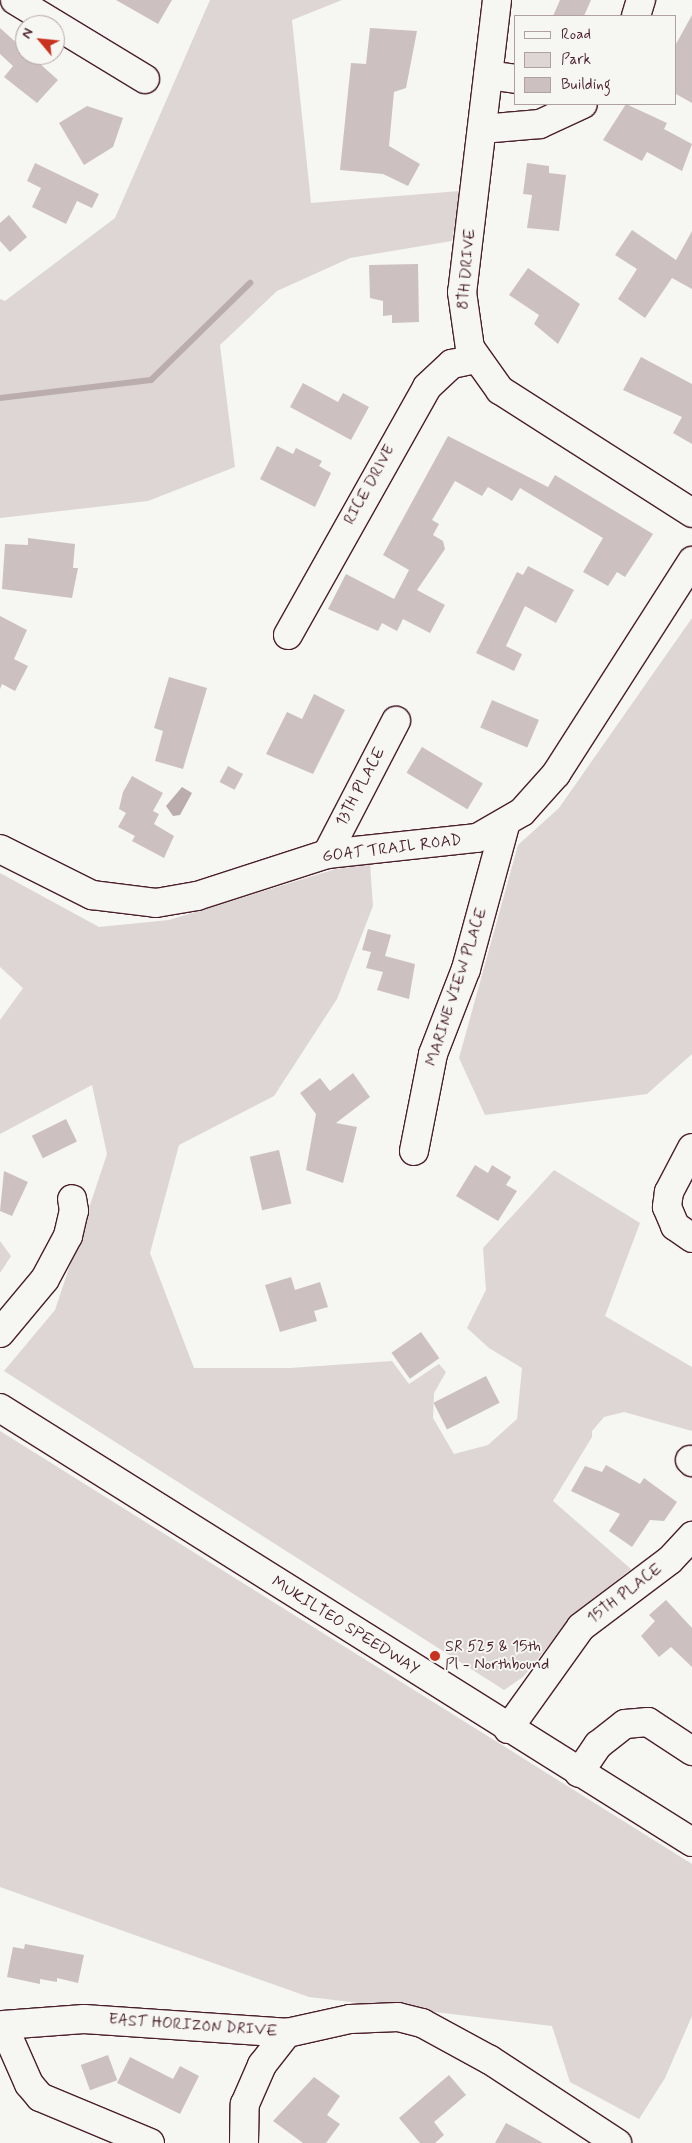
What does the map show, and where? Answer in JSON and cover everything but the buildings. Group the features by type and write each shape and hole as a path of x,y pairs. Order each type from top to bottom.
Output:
{"street":[{"path":"15,0 145,79"},
{"name":"8TH DRIVE","path":"496,0 462,292 463,327 475,359 500,390 692,513"},
{"path":"636,15 641,0"},
{"path":"488,75 514,79"},
{"path":"482,129 540,124 578,105"},
{"name":"RICE DRIVE","path":"288,635 427,387 452,364 475,359"},
{"name":"GOAT TRAIL ROAD","path":"0,849 92,895 156,903 197,896 326,854 450,844 505,824 522,812 556,774 692,562"},
{"name":"13TH PLACE","path":"326,854 396,721"},
{"name":"MARINE VIEW PLACE","path":"414,1151 433,1054 466,969 505,824"},
{"path":"688,1236 667,1207 669,1192 692,1148"},
{"path":"0,1333 45,1279 68,1236 74,1211 72,1199"},
{"name":"MUKILTEO SPEEDWAY","path":"0,1408 579,1773 692,1842"},
{"name":"15TH PLACE","path":"508,1728 581,1627 670,1560 692,1536"},
{"path":"579,1773 598,1746 625,1724 648,1722 692,1751"},
{"name":"EAST HORIZON DRIVE","path":"150,2143 40,2097 29,2084 3,2025 84,2019 287,2033 376,2016 422,2023 490,2060 617,2143"},
{"path":"244,2143 245,2104 262,2064 287,2033"}],"green space":[{"path":"210,0 342,0 292,20 311,203 460,191 452,241 350,258 277,291 220,345 235,467 148,501 0,518 0,299 5,301 115,218"},
{"path":"692,618 692,1054 647,1094 485,1115 459,1058 518,845 559,808"},
{"path":"370,864 373,906 337,999 274,1096 179,1145 150,1253 194,1368 290,1368 392,1361 409,1384 439,1364 446,1372 434,1393 433,1418 454,1454 488,1445 517,1419 522,1368 489,1348 467,1328 486,1290 483,1248 554,1170 640,1223 605,1316 692,1367 692,1431 624,1412 604,1417 592,1431 592,1437 553,1501 631,1569 574,1614 523,1677 504,1690 4,1371 55,1310 107,1154 92,1085 0,1134 0,1020 23,988 0,967 0,873 99,927 169,920 336,869"},
{"path":"0,1241 11,1256 0,1273"},
{"path":"0,1431 692,1864 692,2016 665,2078 639,2119 570,2082 552,2026 309,1997 0,1887"}],"shaded area":[{"path":"182,787 192,793 180,815 173,816 166,806"}],"waterway":[{"path":"0,398 151,380 250,283"}],"place":[{"name":"SR 525 & 15th Pl - Northbound","path":"435,1656"}]}
